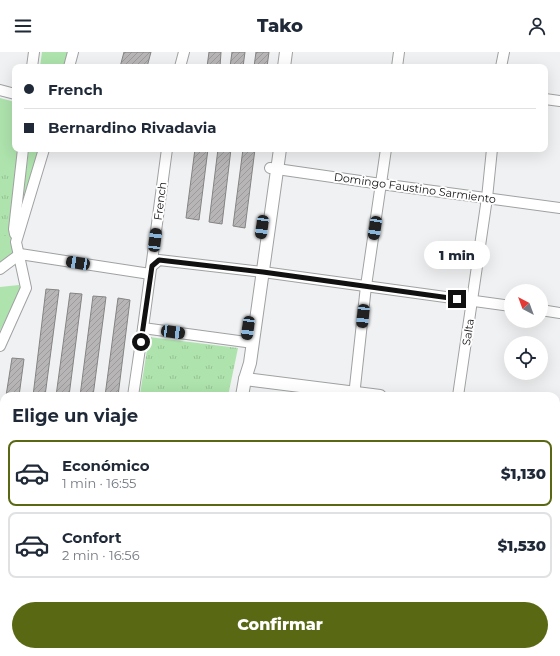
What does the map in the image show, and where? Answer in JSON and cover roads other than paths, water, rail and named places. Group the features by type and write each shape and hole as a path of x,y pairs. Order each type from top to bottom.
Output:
{"main road":[{"path":"286,52 288,64"},
{"path":"289,64 292,52"},
{"path":"273,152 274,168"},
{"path":"245,379 241,362 259,271 274,168 279,152"},
{"path":"243,392 250,363 259,271"},
{"path":"245,379 339,392"}],"street":[{"path":"32,64 34,52"},
{"path":"70,64 73,52"},
{"path":"181,64 184,52"},
{"path":"397,64 399,52"},
{"path":"502,64 504,52"},
{"path":"0,90 12,93"},
{"path":"548,99 560,100"},
{"path":"0,346 26,288 14,229 23,152"},
{"path":"16,242 43,152"},
{"name":"French","path":"134,392 144,328 167,152"},
{"path":"354,392 366,286 386,152"},
{"name":"Salta","path":"459,392 487,198 492,152"},
{"name":"Domingo Faustino Sarmiento","path":"274,168 560,208"},
{"path":"0,269 20,254 151,270 159,260 259,271 504,305"},
{"path":"548,311 560,313"},
{"path":"144,328 246,342"}]}
